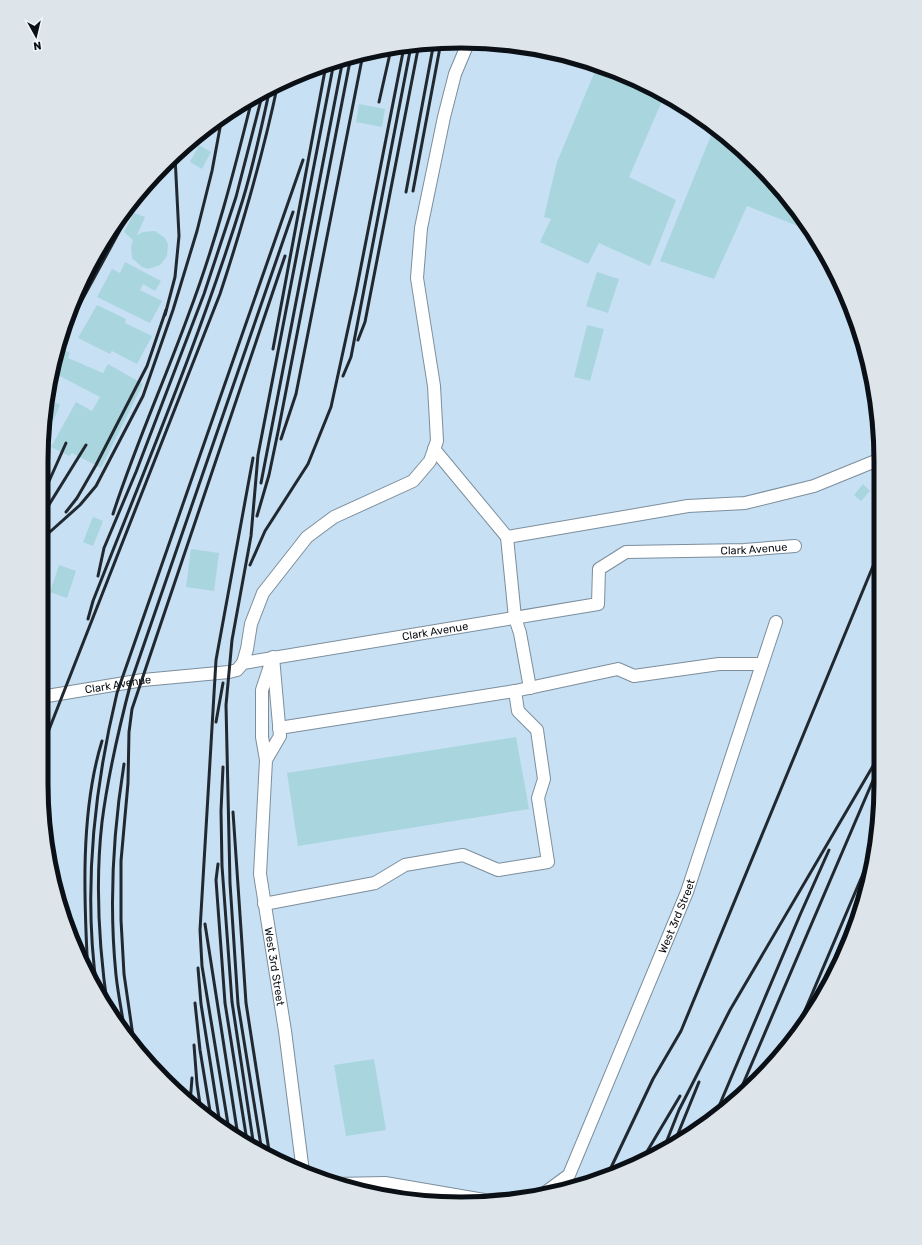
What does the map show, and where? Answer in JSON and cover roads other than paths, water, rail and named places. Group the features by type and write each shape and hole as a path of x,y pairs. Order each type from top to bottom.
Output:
{"street":[{"path":"243,663 251,624 263,593 307,536 334,517 413,481 430,461 437,441 434,386 417,278 422,228 455,74 466,48"},
{"path":"434,449 507,537 515,618 520,633 530,688"},
{"path":"507,537 688,506 745,503 814,486 874,462"},
{"name":"Clark Avenue","path":"48,692 143,680 229,672 237,670 243,663 598,604 599,569 626,552 744,550 796,546"},
{"name":"West 3rd Street","path":"554,1186 569,1176 687,892 776,622"},
{"name":"West 3rd Street","path":"266,760 280,736 273,658"},
{"name":"West 3rd Street","path":"273,658 262,690 262,737 266,760 260,874 285,1030 302,1166"},
{"path":"279,728 515,691 618,669 634,676 718,664 762,664"},
{"path":"264,904 375,883 405,865 463,855 498,870 548,862 538,798 544,779 537,730 518,711 515,691"},
{"path":"358,1184 385,1184 465,1197"}],"railway":[{"path":"406,192 433,49"},
{"path":"413,191 440,49"},
{"path":"358,340 365,322 418,51"},
{"path":"343,376 351,357 410,52"},
{"path":"250,565 265,531 308,464 331,407 356,292 403,53"},
{"path":"379,102 390,55"},
{"path":"281,439 296,394 362,60"},
{"path":"257,516 269,475 279,427 350,63"},
{"path":"261,483 342,66"},
{"path":"261,1145 238,1004 230,883 226,705 232,640 251,536 258,455 333,69"},
{"path":"273,349 325,71"},
{"path":"48,732 220,294 252,189 276,92"},
{"path":"88,619 93,601 191,351 227,250 251,172 268,96"},
{"path":"98,576 104,548 136,472 204,294 236,197 261,100"},
{"path":"113,514 198,289 231,181 250,106"},
{"path":"48,534 80,505 96,486 143,396 173,310 197,231 212,171 220,126"},
{"path":"95,975 91,916 93,841 102,766 117,693 303,160"},
{"path":"165,315 175,277 179,236 175,163"},
{"path":"106,995 100,940 98,893 100,845 104,804 118,734 131,682 293,212"},
{"path":"76,310 123,225"},
{"path":"133,1035 124,974 121,920 121,861 128,783 129,732 132,709 285,256"},
{"path":"66,512 77,498 96,465 147,366 166,310"},
{"path":"48,484 66,443"},
{"path":"48,506 86,445"},
{"path":"228,1124 202,966 200,930 216,660 253,458"},
{"path":"610,1169 653,1079 681,1031 874,564"},
{"path":"216,722 223,683"},
{"path":"87,959 85,917 85,857 87,827 95,768 102,741"},
{"path":"123,1020 116,975 114,949 113,869 117,816 124,764"},
{"path":"666,1143 679,1110 730,1010 874,764"},
{"path":"223,767 221,811 222,866 232,1002 253,1141"},
{"path":"742,1087 874,778"},
{"path":"233,812 246,1003 269,1149"},
{"path":"719,1106 829,850"},
{"path":"218,864 216,880 225,1003 246,1137"},
{"path":"804,1013 865,869"},
{"path":"832,965 852,916"},
{"path":"205,924 237,1131"},
{"path":"198,968 201,1004 219,1118"},
{"path":"195,1003 200,1050 210,1112"},
{"path":"194,1045 200,1104"},
{"path":"191,1096 192,1078"},
{"path":"677,1136 699,1082"},
{"path":"646,1153 680,1096"}]}
